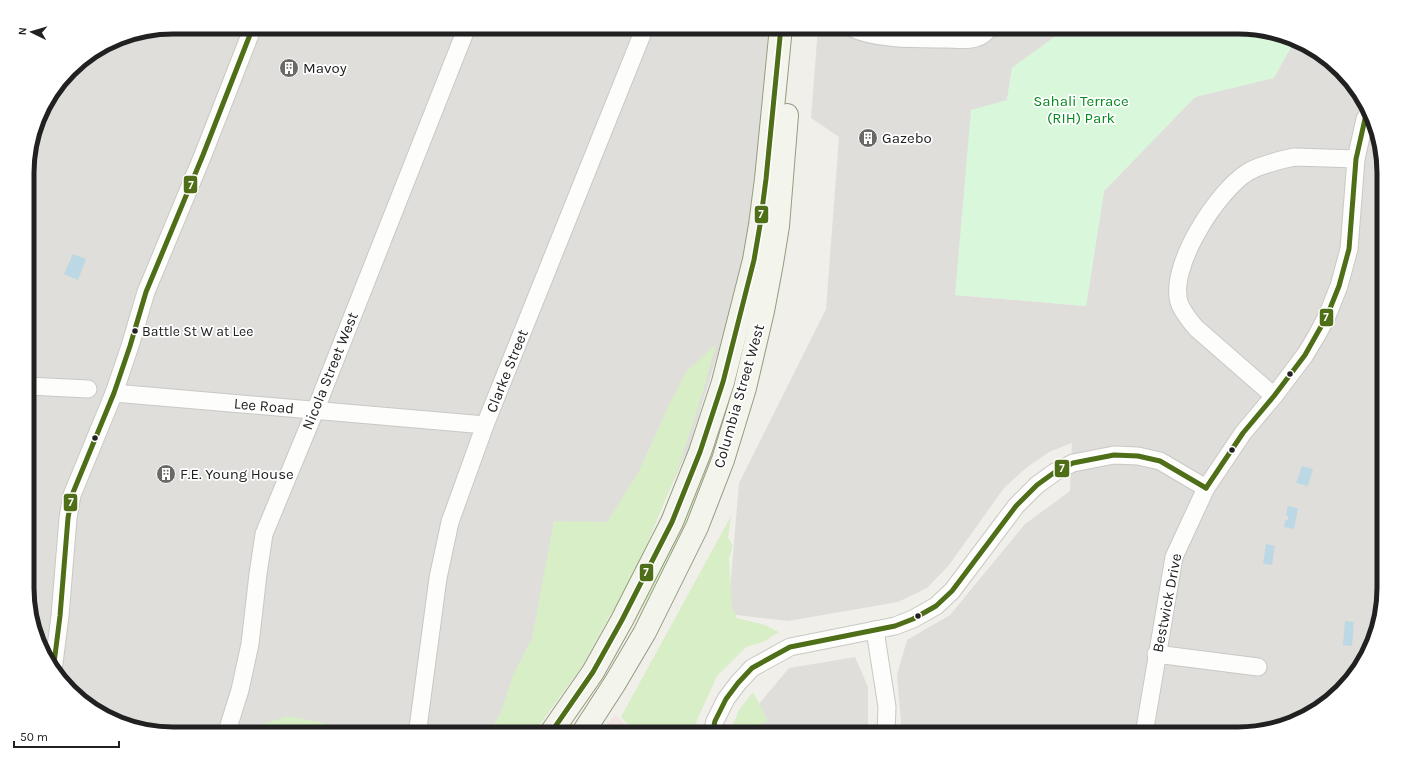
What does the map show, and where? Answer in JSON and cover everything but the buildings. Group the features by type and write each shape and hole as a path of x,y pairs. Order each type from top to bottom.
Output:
{"main road":[{"name":"Columbia Street West","path":"555,727 593,672 622,620 672,522 700,452 723,382 743,307 759,232 766,179 780,34"},
{"name":"Columbia Street West","path":"586,727 645,632 697,527 723,460 745,388 763,311 778,226 794,34"}],"street":[{"path":"54,661 60,616 68,518 72,495 114,393 146,292 203,155 250,34"},
{"name":"Nicola Street West","path":"229,725 240,690 250,644 264,534 315,411 464,34"},
{"name":"Clarke Street","path":"418,727 438,578 450,522 486,425 642,34"},
{"path":"872,34 909,39 969,39 984,34"},
{"name":"Bestwick Drive","path":"1145,727 1156,654 1174,557 1206,488 1243,433 1274,396 1305,355 1318,335 1339,286 1349,249 1356,159 1366,118"},
{"path":"1274,396 1196,328 1189,320 1180,304 1178,286 1179,276 1185,255 1205,220 1228,188 1248,171 1286,158 1356,159"},
{"path":"34,386 88,390"},
{"name":"Lee Road","path":"114,393 486,425"},
{"path":"714,727 726,699 752,668 790,646 895,626 913,619 936,606 952,591 1016,506 1037,485 1055,472 1073,463 1114,455 1138,456 1160,461 1206,488"},
{"path":"875,630 887,707 886,727"},
{"path":"1156,654 1258,667"}],"shaded area":[{"path":"768,34 747,258 689,447 633,570 533,727 155,726 128,720 111,713 81,693 68,680 48,650 39,624 35,606 34,588 34,164 39,137 48,111 68,81 81,68 111,48 128,41 155,35"},
{"path":"817,34 1056,34 1056,36 1012,68 1007,100 955,295 1086,306 1104,191 1195,97 1273,78 1292,45 1315,57 1330,68 1343,81 1363,111 1370,128 1376,155 1377,597 1370,633 1363,650 1343,680 1330,693 1300,713 1283,720 1247,727 901,727 897,675 907,640 950,615 1025,524 1070,491 1072,443 1049,452 1026,468 1004,488 949,565 927,588 898,602 788,621 728,614 739,483 826,309 839,137 811,118"},
{"path":"855,657 868,687 868,727 740,727 789,668"},
{"path":"615,715 628,727 606,727"}],"green space":[{"name":"Sahali Terrace (RIH) Park","path":"1056,34 1238,34 1256,35 1283,41 1292,45 1274,78 1195,97 1104,191 1086,306 955,295 971,110 1007,100 1012,68 1056,36"},
{"path":"753,301 727,422 680,544 634,635 631,634 672,540"},
{"path":"716,344 704,388 679,466 632,581 609,617 583,665 538,727 492,727 500,715 513,675 532,638 554,521 607,522 638,473 686,372"},
{"path":"731,516 728,537 733,546 729,558 732,608 737,618 765,625 779,632 763,642 746,647 717,676 695,727 630,727 621,717"},
{"path":"753,692 768,721 755,727 732,727 739,710"},
{"path":"288,716 325,723 326,727 254,727"}],"water":[{"path":"73,254 86,259 78,280 64,274"},
{"path":"1302,466 1313,469 1308,486 1296,483"},
{"path":"1288,506 1298,508 1294,529 1284,527 1285,520 1288,520 1288,516 1286,515"},
{"path":"1266,544 1275,546 1272,565 1263,564"},
{"path":"1345,621 1354,622 1352,646 1343,645"}],"transit line":[{"name":"7","path":"54,661 60,616 68,518 72,495 114,393 146,292 203,155 250,34"},
{"name":"7","path":"555,727 593,672 622,620 672,522 700,452 723,382 754,260 760,225 780,34"},
{"name":"7","path":"1206,488 1243,433 1274,396 1305,355 1327,316 1339,286 1349,249 1356,159 1366,118"},
{"name":"7","path":"714,727 726,699 752,668 790,647 895,626 913,619 936,606 952,591 1016,506 1037,485 1055,472 1073,463 1114,455 1138,456 1160,461 1206,488"}],"place":[{"name":"Mavoy","path":"289,68"},
{"name":"Gazebo","path":"868,138"},
{"name":"Battle St W at Lee","path":"135,331"},
{"name":"F.E. Young House","path":"166,474"}]}
